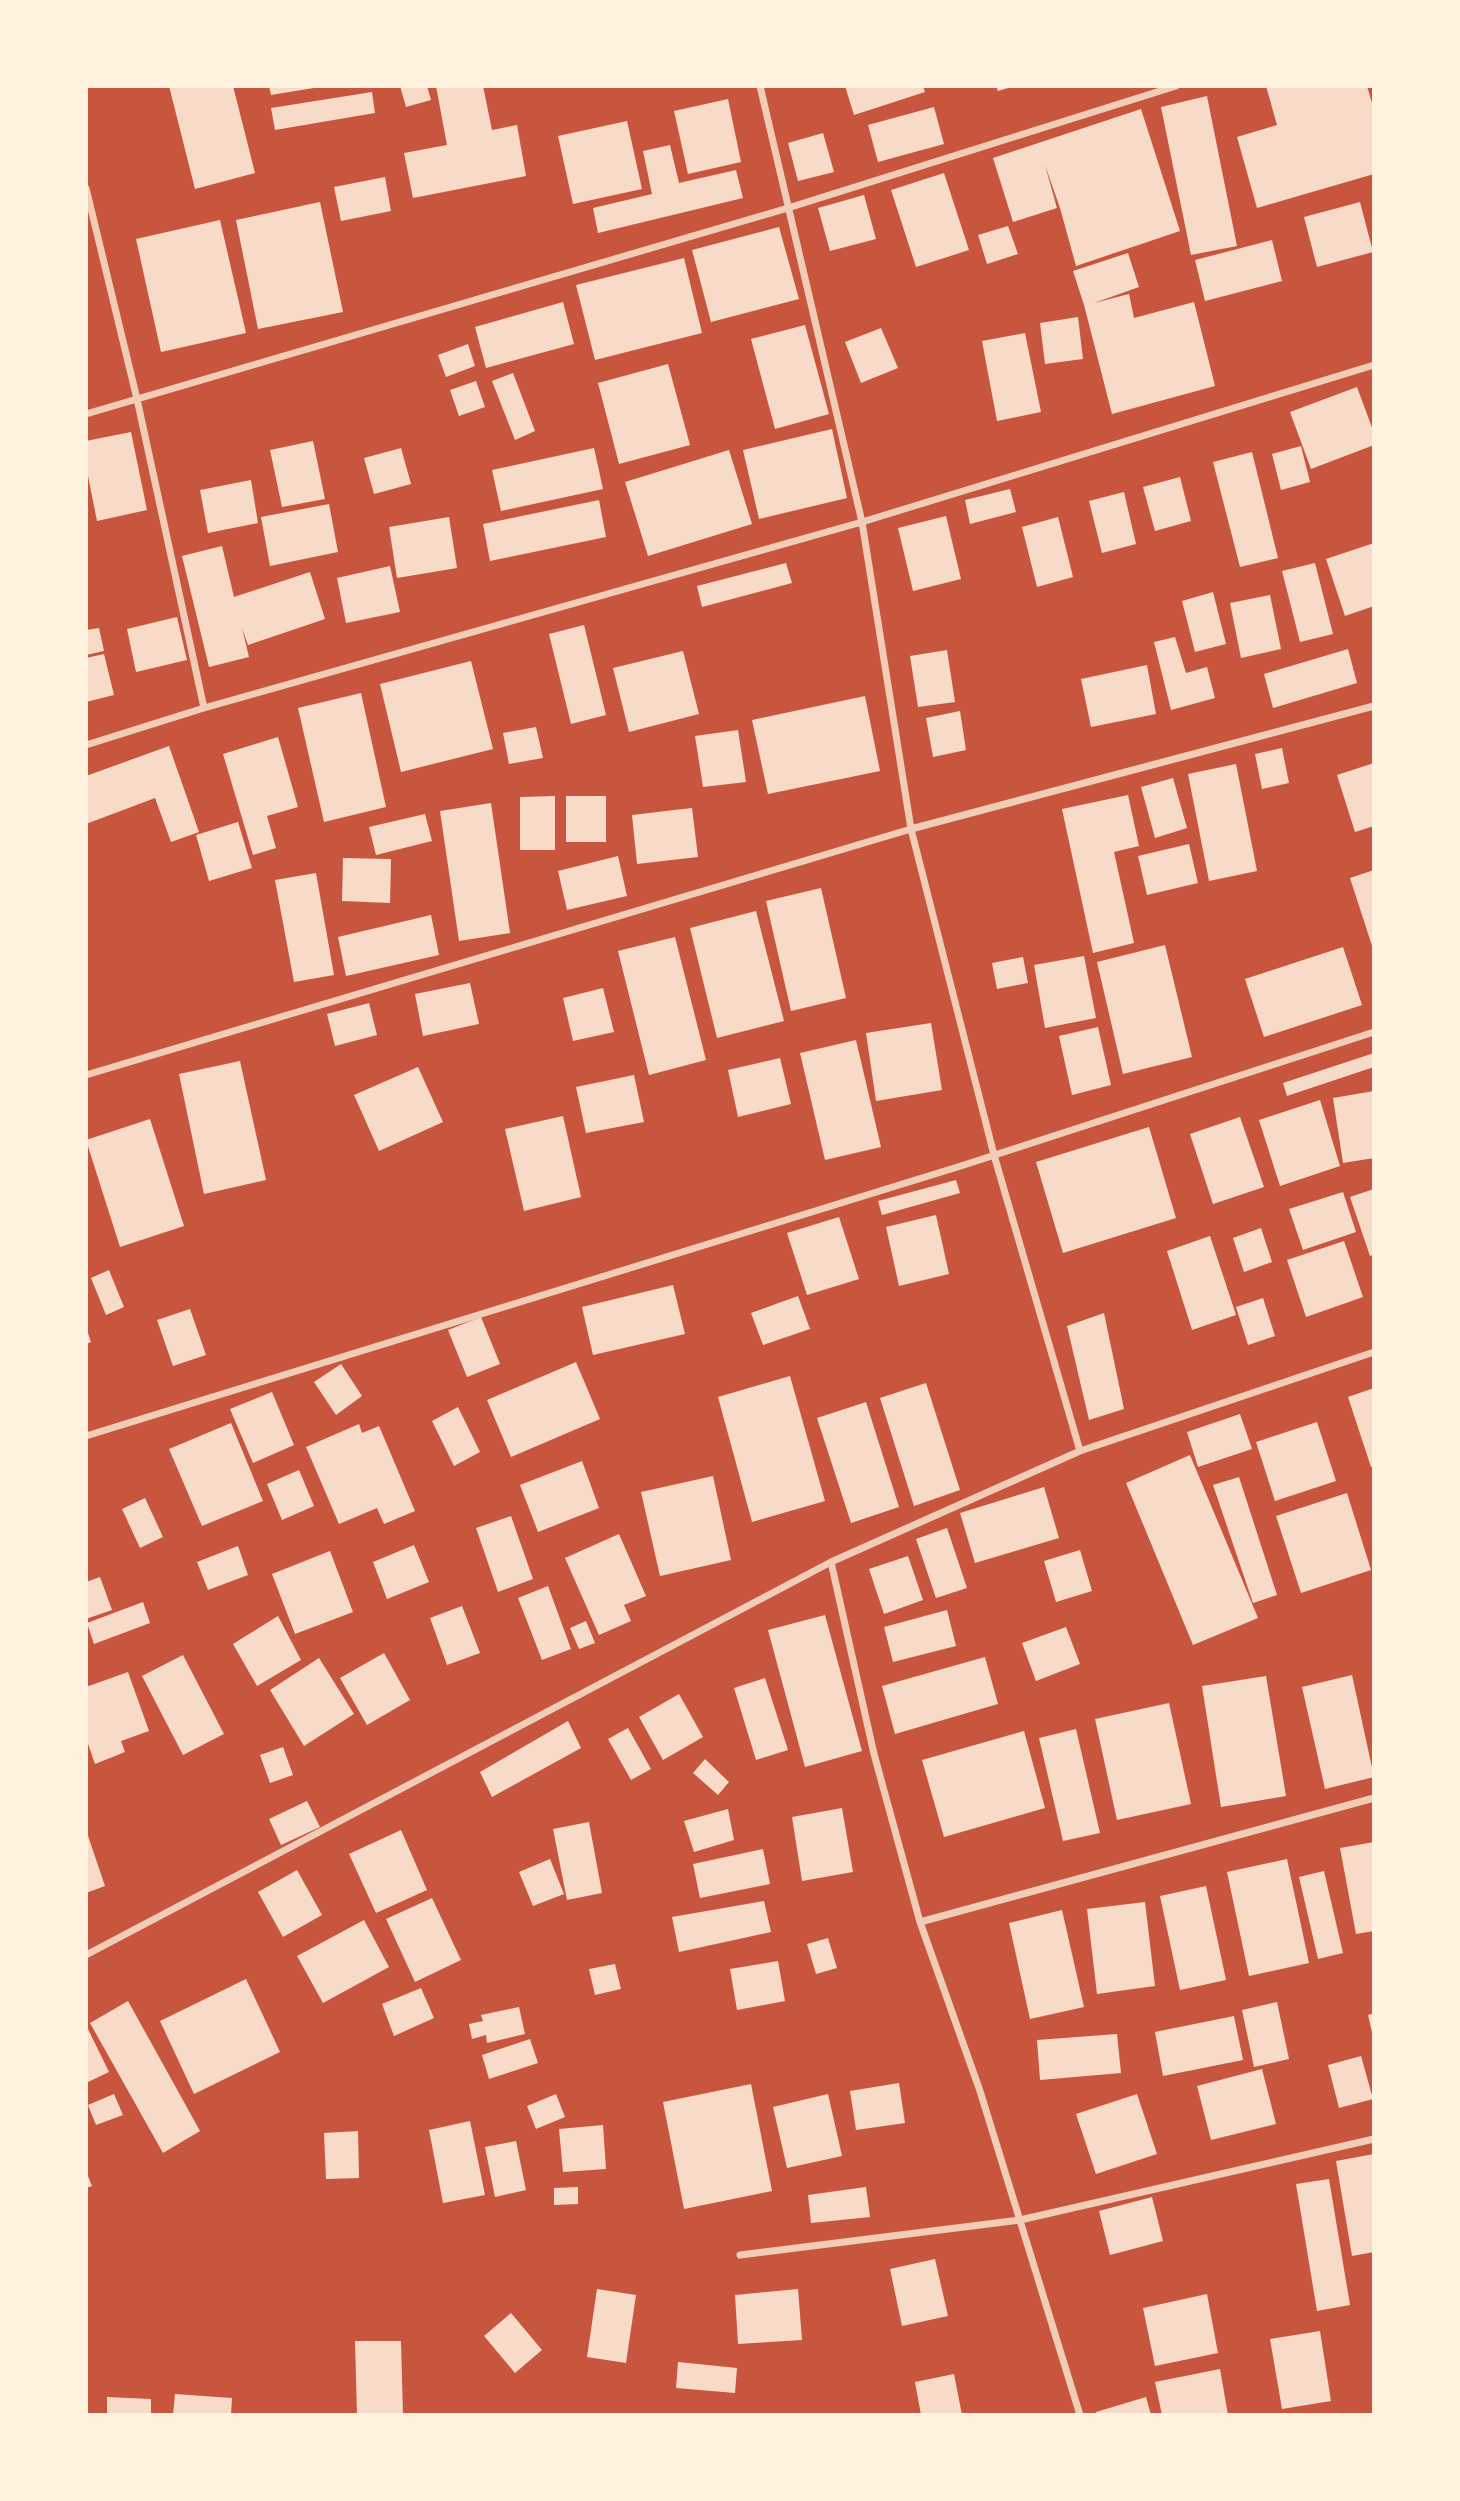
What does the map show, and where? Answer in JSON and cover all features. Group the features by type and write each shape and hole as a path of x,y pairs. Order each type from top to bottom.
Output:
{"street":[{"path":"760,86 862,522 911,829 993,1155 1080,1451"},
{"path":"86,414 788,208 1175,86"},
{"path":"86,188 137,399 204,708"},
{"path":"86,745 204,708 862,522 1374,366"},
{"path":"86,1075 911,829 1374,706"},
{"path":"86,1436 993,1155 1374,1032"},
{"path":"86,1955 831,1562 1080,1451 1374,1352"},
{"path":"831,1562 874,1754 920,1922 980,2091 1080,2415"},
{"path":"920,1922 1374,1798"},
{"path":"740,2255 1020,2220 1374,2139"}],"building":[{"path":"169,86 233,86 255,173 195,189"},
{"path":"269,86 320,86 320,87 271,95"},
{"path":"400,86 427,86 431,100 406,107"},
{"path":"436,86 483,86 492,130 517,125 526,176 413,198 404,153 447,145"},
{"path":"845,86 923,86 925,92 854,115"},
{"path":"996,86 1015,86 998,91"},
{"path":"1266,86 1367,86 1374,110 1374,174 1257,208 1237,137 1277,125"},
{"path":"372,92 375,113 275,130 271,108"},
{"path":"1207,96 1237,246 1191,255 1161,107"},
{"path":"728,99 741,162 688,174 674,111"},
{"path":"934,107 944,144 878,162 868,125"},
{"path":"1141,109 1180,231 1076,266 1045,165 1057,208 1013,222 993,158"},
{"path":"627,121 642,189 573,204 558,136"},
{"path":"823,133 834,172 798,181 788,143"},
{"path":"670,145 679,183 736,170 743,198 598,233 593,208 652,194 643,151"},
{"path":"944,173 969,250 916,267 891,190"},
{"path":"385,177 391,211 341,221 334,187"},
{"path":"864,195 876,239 830,251 818,208"},
{"path":"320,202 343,312 258,329 236,220"},
{"path":"1360,202 1373,252 1317,267 1304,217"},
{"path":"220,220 246,333 161,352 136,239"},
{"path":"1008,226 1018,254 987,264 978,235"},
{"path":"779,227 799,299 711,322 692,250"},
{"path":"1272,240 1282,281 1205,301 1195,260"},
{"path":"1128,253 1139,287 1094,303 1129,294 1134,318 1194,302 1215,386 1112,414 1073,271"},
{"path":"684,258 702,333 595,360 576,285"},
{"path":"563,302 574,344 486,368 475,327"},
{"path":"1078,317 1083,359 1045,364 1040,323"},
{"path":"805,325 829,414 775,429 751,339"},
{"path":"881,328 898,368 861,383 845,342"},
{"path":"1025,333 1041,412 997,421 982,341"},
{"path":"468,344 475,366 446,377 438,355"},
{"path":"668,364 690,445 619,464 598,383"},
{"path":"513,373 535,431 515,440 492,381"},
{"path":"476,381 485,407 459,416 450,390"},
{"path":"1357,387 1374,433 1374,445 1311,469 1290,412"},
{"path":"832,429 847,498 759,519 743,450"},
{"path":"131,432 147,510 97,521 86,466 86,441"},
{"path":"313,441 325,499 282,507 270,450"},
{"path":"1301,446 1310,482 1281,490 1272,454"},
{"path":"401,448 411,484 374,494 364,458"},
{"path":"594,448 603,489 501,511 492,470"},
{"path":"729,450 752,524 648,556 625,482"},
{"path":"1252,452 1278,558 1240,567 1213,462"},
{"path":"1180,477 1191,521 1155,531 1143,487"},
{"path":"251,480 258,523 208,533 200,490"},
{"path":"1010,489 1016,512 970,524 965,500"},
{"path":"1124,492 1136,544 1102,553 1089,501"},
{"path":"599,500 606,537 490,561 483,524"},
{"path":"329,504 338,552 270,566 261,517"},
{"path":"946,516 961,579 913,591 898,528"},
{"path":"449,517 457,568 397,578 389,527"},
{"path":"1058,517 1073,577 1037,587 1022,527"},
{"path":"1374,543 1374,606 1345,616 1326,559"},
{"path":"222,546 234,597 310,572 325,619 248,645 242,628 249,657 209,667 182,556"},
{"path":"786,563 792,583 702,607 697,586"},
{"path":"1315,563 1333,634 1300,642 1282,571"},
{"path":"390,566 400,612 346,623 337,578"},
{"path":"1213,592 1226,644 1195,652 1182,601"},
{"path":"1270,595 1281,649 1241,658 1230,603"},
{"path":"177,617 187,660 136,672 127,629"},
{"path":"584,625 606,715 571,724 549,634"},
{"path":"99,628 104,651 86,655 86,630"},
{"path":"1175,637 1186,673 1207,667 1215,698 1171,710 1154,642"},
{"path":"1348,649 1357,683 1273,708 1264,674"},
{"path":"947,650 955,702 918,707 910,656"},
{"path":"683,651 699,714 629,732 613,668"},
{"path":"104,654 114,695 86,702 86,658"},
{"path":"471,661 493,749 401,772 380,684"},
{"path":"1147,665 1156,714 1091,727 1081,679"},
{"path":"361,693 386,807 324,822 298,708"},
{"path":"865,696 880,771 768,794 752,720"},
{"path":"960,711 966,750 933,757 926,718"},
{"path":"536,727 543,758 509,764 503,733"},
{"path":"738,730 746,782 703,787 695,736"},
{"path":"278,737 298,807 267,816 276,848 253,855 223,754"},
{"path":"169,746 199,832 171,842 155,798 86,824 86,776"},
{"path":"1282,748 1289,783 1262,789 1255,754"},
{"path":"1374,763 1374,826 1355,832 1337,775"},
{"path":"1236,764 1257,871 1209,881 1188,774"},
{"path":"1173,778 1187,828 1155,838 1141,787"},
{"path":"1128,795 1139,846 1114,852 1134,943 1093,953 1062,809"},
{"path":"555,796 555,850 520,850 520,797"},
{"path":"566,796 606,796 606,842 566,842"},
{"path":"491,803 510,933 459,941 440,811"},
{"path":"692,808 698,857 637,864 632,815"},
{"path":"425,814 432,841 376,855 369,827"},
{"path":"238,822 252,868 209,881 196,835"},
{"path":"1189,844 1198,883 1147,895 1138,856"},
{"path":"618,856 627,896 567,910 558,871"},
{"path":"343,858 391,859 390,903 342,901"},
{"path":"1374,870 1374,952 1350,878"},
{"path":"316,873 334,975 294,982 275,880"},
{"path":"821,888 846,998 791,1011 766,901"},
{"path":"756,911 784,1021 717,1038 690,928"},
{"path":"431,915 439,955 346,976 338,937"},
{"path":"675,937 706,1060 649,1075 618,951"},
{"path":"1165,945 1192,1057 1123,1074 1097,962"},
{"path":"1343,947 1362,1005 1264,1037 1245,979"},
{"path":"1084,956 1096,1018 1045,1028 1034,965"},
{"path":"1023,957 1028,983 997,989 992,963"},
{"path":"470,983 479,1024 423,1036 415,994"},
{"path":"603,988 614,1032 573,1041 563,998"},
{"path":"369,1003 377,1035 335,1046 327,1014"},
{"path":"931,1023 942,1090 876,1101 866,1033"},
{"path":"1098,1027 1111,1085 1072,1095 1059,1036"},
{"path":"856,1040 881,1147 825,1160 800,1053"},
{"path":"1374,1053 1374,1067 1287,1096 1283,1083"},
{"path":"780,1058 791,1104 738,1117 728,1070"},
{"path":"240,1061 266,1180 204,1194 179,1074"},
{"path":"418,1067 443,1122 379,1151 354,1095"},
{"path":"634,1075 644,1122 586,1133 576,1087"},
{"path":"1374,1091 1374,1158 1343,1163 1333,1098"},
{"path":"1320,1100 1340,1166 1280,1186 1259,1120"},
{"path":"563,1116 581,1197 524,1211 505,1129"},
{"path":"1240,1117 1264,1187 1213,1204 1190,1134"},
{"path":"150,1119 184,1226 120,1247 86,1140"},
{"path":"1149,1127 1176,1218 1063,1253 1036,1162"},
{"path":"956,1180 960,1193 882,1215 878,1201"},
{"path":"1374,1189 1374,1254 1370,1256 1350,1197"},
{"path":"1343,1192 1356,1232 1303,1250 1289,1209"},
{"path":"936,1215 949,1274 899,1286 886,1227"},
{"path":"839,1217 859,1279 807,1295 787,1233"},
{"path":"1261,1228 1272,1262 1244,1272 1233,1238"},
{"path":"1210,1236 1236,1315 1192,1330 1167,1251"},
{"path":"1344,1241 1363,1297 1306,1317 1287,1260"},
{"path":"109,1270 124,1307 106,1315 91,1278"},
{"path":"673,1285 685,1334 593,1355 582,1307"},
{"path":"798,1296 810,1329 763,1345 751,1313"},
{"path":"1263,1298 1275,1336 1248,1345 1236,1307"},
{"path":"190,1309 206,1355 173,1366 157,1320"},
{"path":"1104,1313 1124,1409 1089,1420 1067,1326"},
{"path":"481,1317 500,1364 467,1377 448,1330"},
{"path":"86,1327 91,1342 86,1344"},
{"path":"576,1362 600,1419 511,1457 487,1400"},
{"path":"341,1364 362,1396 336,1415 314,1382"},
{"path":"790,1376 825,1501 752,1522 718,1397"},
{"path":"926,1383 960,1490 914,1506 880,1398"},
{"path":"1374,1388 1374,1466 1371,1467 1348,1397"},
{"path":"272,1392 294,1445 253,1463 230,1409"},
{"path":"866,1402 899,1507 851,1523 817,1418"},
{"path":"458,1407 480,1452 454,1466 432,1421"},
{"path":"1240,1414 1252,1449 1198,1467 1187,1432"},
{"path":"1317,1422 1336,1481 1275,1501 1256,1442"},
{"path":"231,1423 263,1501 202,1526 169,1449"},
{"path":"359,1424 362,1433 379,1426 415,1511 384,1524 377,1508 339,1524 306,1447"},
{"path":"1190,1455 1258,1618 1193,1645 1126,1483"},
{"path":"582,1461 599,1508 538,1532 520,1485"},
{"path":"299,1470 314,1506 282,1520 267,1484"},
{"path":"713,1476 731,1560 660,1576 641,1492"},
{"path":"1239,1477 1277,1595 1253,1603 1213,1485"},
{"path":"1044,1487 1059,1538 975,1563 960,1513"},
{"path":"1347,1493 1371,1570 1301,1593 1276,1516"},
{"path":"145,1498 163,1537 140,1548 122,1509"},
{"path":"511,1516 533,1579 498,1592 476,1528"},
{"path":"947,1528 967,1588 936,1598 916,1539"},
{"path":"619,1534 646,1596 624,1605 631,1621 599,1635 565,1558"},
{"path":"414,1545 429,1582 387,1599 373,1562"},
{"path":"238,1546 248,1575 208,1590 197,1562"},
{"path":"1080,1550 1092,1591 1056,1602 1044,1561"},
{"path":"330,1551 353,1612 295,1634 272,1574"},
{"path":"908,1556 923,1600 884,1614 869,1569"},
{"path":"100,1577 112,1610 86,1619 86,1582"},
{"path":"548,1586 571,1649 542,1660 518,1598"},
{"path":"143,1602 150,1623 94,1644 87,1623"},
{"path":"462,1606 480,1653 447,1665 430,1618"},
{"path":"947,1610 956,1646 893,1662 884,1627"},
{"path":"825,1615 862,1751 805,1767 768,1630"},
{"path":"278,1616 301,1660 257,1686 233,1644"},
{"path":"586,1621 595,1643 579,1649 570,1628"},
{"path":"1066,1627 1080,1664 1036,1681 1022,1643"},
{"path":"384,1653 410,1700 367,1725 340,1678"},
{"path":"183,1655 224,1734 183,1755 142,1676"},
{"path":"985,1657 998,1704 895,1734 882,1686"},
{"path":"319,1658 354,1714 304,1746 270,1690"},
{"path":"128,1672 149,1731 121,1741 125,1752 95,1764 86,1738 86,1687"},
{"path":"1352,1675 1374,1777 1325,1789 1302,1687"},
{"path":"1266,1676 1286,1796 1221,1807 1202,1686"},
{"path":"765,1678 788,1750 756,1760 734,1688"},
{"path":"679,1694 703,1737 663,1760 639,1717"},
{"path":"1169,1703 1191,1804 1117,1820 1095,1719"},
{"path":"568,1721 581,1748 492,1797 480,1772"},
{"path":"628,1728 651,1769 631,1780 608,1739"},
{"path":"1076,1729 1100,1833 1063,1841 1039,1738"},
{"path":"1024,1731 1045,1808 944,1837 922,1760"},
{"path":"283,1747 293,1775 270,1783 260,1755"},
{"path":"705,1759 729,1782 718,1795 693,1773"},
{"path":"307,1801 320,1827 281,1845 269,1819"},
{"path":"842,1808 853,1872 802,1881 792,1817"},
{"path":"728,1809 734,1840 694,1852 684,1821"},
{"path":"589,1822 602,1893 567,1900 553,1829"},
{"path":"86,1830 105,1886 86,1893"},
{"path":"401,1830 427,1890 376,1913 349,1854"},
{"path":"1374,1842 1374,1931 1356,1934 1340,1848"},
{"path":"763,1849 770,1884 700,1898 693,1864"},
{"path":"550,1859 564,1894 533,1906 519,1872"},
{"path":"1287,1859 1309,1963 1249,1976 1227,1872"},
{"path":"297,1870 322,1915 283,1937 258,1892"},
{"path":"1324,1871 1343,1953 1318,1959 1299,1877"},
{"path":"1206,1886 1226,1980 1180,1990 1160,1896"},
{"path":"432,1898 461,1960 415,1982 386,1919"},
{"path":"764,1901 771,1932 679,1952 672,1917"},
{"path":"1145,1902 1155,1986 1097,1994 1087,1909"},
{"path":"1062,1910 1084,2007 1030,2019 1009,1923"},
{"path":"364,1920 389,1967 323,2003 297,1956"},
{"path":"828,1938 837,1968 816,1974 807,1944"},
{"path":"778,1961 785,2001 737,2010 730,1969"},
{"path":"615,1964 621,1989 595,1995 589,1969"},
{"path":"246,1979 280,2052 194,2094 160,2021"},
{"path":"421,1988 434,2018 394,2036 382,2004"},
{"path":"128,2001 200,2131 163,2153 90,2023"},
{"path":"1277,2002 1289,2059 1254,2067 1242,2010"},
{"path":"519,2007 525,2034 487,2043 486,2035 472,2039 469,2024 483,2021 481,2015"},
{"path":"1374,2013 1374,2037 1373,2037 1368,2015"},
{"path":"1234,2016 1243,2060 1163,2076 1155,2032"},
{"path":"86,2025 109,2072 86,2083"},
{"path":"1117,2034 1121,2073 1040,2080 1037,2040"},
{"path":"530,2039 538,2063 489,2079 482,2055"},
{"path":"1361,2056 1373,2099 1339,2108 1328,2065"},
{"path":"1262,2069 1276,2124 1211,2140 1197,2086"},
{"path":"899,2083 905,2123 856,2130 850,2091"},
{"path":"751,2084 772,2191 684,2209 663,2102"},
{"path":"114,2094 123,2115 96,2125 88,2105"},
{"path":"556,2094 565,2117 536,2129 527,2106"},
{"path":"828,2094 842,2156 787,2168 773,2107"},
{"path":"1137,2094 1157,2154 1096,2174 1076,2114"},
{"path":"470,2121 485,2195 443,2203 429,2130"},
{"path":"603,2125 606,2169 563,2172 559,2129"},
{"path":"358,2131 359,2178 326,2179 324,2133"},
{"path":"516,2141 526,2190 495,2197 485,2147"},
{"path":"1374,2154 1374,2252 1352,2256 1336,2161"},
{"path":"86,2171 92,2186 86,2188"},
{"path":"1329,2179 1350,2305 1317,2311 1296,2184"},
{"path":"578,2187 578,2204 554,2205 554,2188"},
{"path":"866,2187 870,2217 811,2223 808,2195"},
{"path":"1152,2197 1163,2241 1110,2255 1099,2211"},
{"path":"935,2259 948,2316 902,2326 890,2269"},
{"path":"597,2289 636,2295 626,2363 587,2357"},
{"path":"798,2289 802,2340 738,2344 735,2295"},
{"path":"1207,2294 1218,2353 1155,2366 1143,2308"},
{"path":"511,2313 542,2350 515,2373 484,2336"},
{"path":"1320,2331 1331,2401 1282,2409 1270,2339"},
{"path":"355,2341 401,2341 403,2415 357,2415"},
{"path":"678,2362 737,2368 735,2393 676,2388"},
{"path":"1220,2369 1228,2415 1162,2415 1155,2382"},
{"path":"954,2374 962,2415 921,2415 915,2382"},
{"path":"175,2394 232,2398 231,2415 173,2415"},
{"path":"107,2397 151,2399 151,2415 107,2415"},
{"path":"1146,2397 1151,2415 1097,2415 1096,2412"}]}
